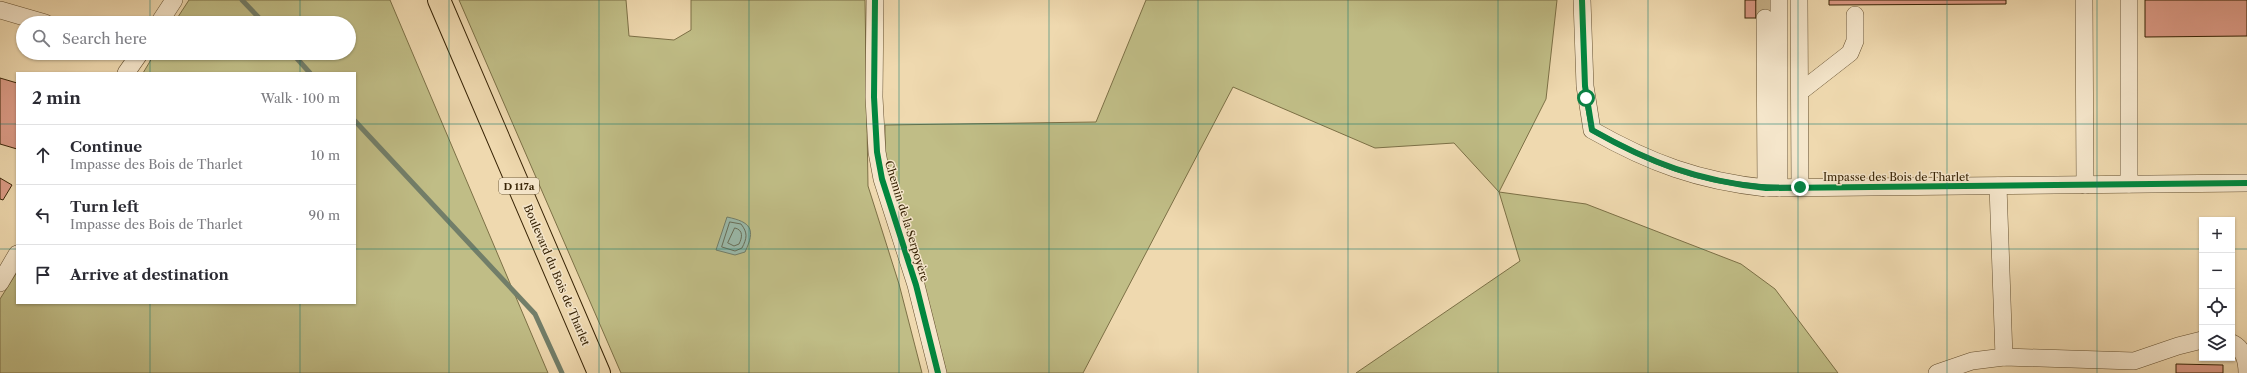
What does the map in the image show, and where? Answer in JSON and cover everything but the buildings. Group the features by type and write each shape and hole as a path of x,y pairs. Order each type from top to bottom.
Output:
{"main road":[{"name":"Boulevard du Bois de Tharlet","path":"439,0 599,373"}],"street":[{"path":"164,16 174,0"},
{"name":"Chemin de la Serpoyère","path":"875,0 874,96 877,152 882,180 916,285 938,373"},
{"name":"Impasse des Bois de Tharlet","path":"1582,0 1584,86 1592,130 1624,148 1674,170 1729,184 1772,188 2247,183"},
{"path":"1772,188 1779,0"},
{"path":"1799,0 1800,187"},
{"path":"2084,0 2085,185"},
{"path":"2129,0 2129,184"},
{"path":"0,10 21,16"},
{"path":"1800,92 1850,53 1855,41 1855,15"},
{"path":"1765,18 1772,188"},
{"path":"127,72 135,60"},
{"path":"1998,186 2004,357"},
{"path":"0,283 16,256"},
{"path":"1937,373 1972,361 2004,357 2134,361 2178,346 2199,341"},
{"path":"2235,344 2237,345 2247,365"}],"shaded area":[{"path":"189,0 390,0 548,373 0,373 0,299 16,274 16,304 356,304 356,72 144,72 151,60 356,60 356,16 179,16"},
{"path":"459,0 626,0 629,36 674,40 691,30 691,0 865,0 868,186 899,284 922,373 621,373"},
{"path":"1146,0 1557,0 1546,99 1499,192 1454,143 1375,148 1233,87 1083,373 943,373 885,170 885,125 1096,122"},
{"path":"1499,192 1586,204 1741,264 1775,289 1838,373 1356,373 1520,261"}],"water":[{"path":"727,217 741,221 749,228 750,238 745,252 735,255 716,250"}],"waterway":[{"path":"242,0 257,16"},
{"path":"298,60 309,72"},
{"path":"356,122 535,314 562,373"}],"tunnel":[{"path":"1765,0 1765,18"}],"cycle path":[{"path":"875,0 874,97 877,152 882,179 916,285 938,373"},
{"path":"1582,0 1585,86 1592,130 1634,152 1676,169 1697,175 1719,181 1766,188 2247,183"}],"route":[{"path":"1586,98 1592,130 1624,148 1674,170 1729,184 1766,188 1800,187"}]}
